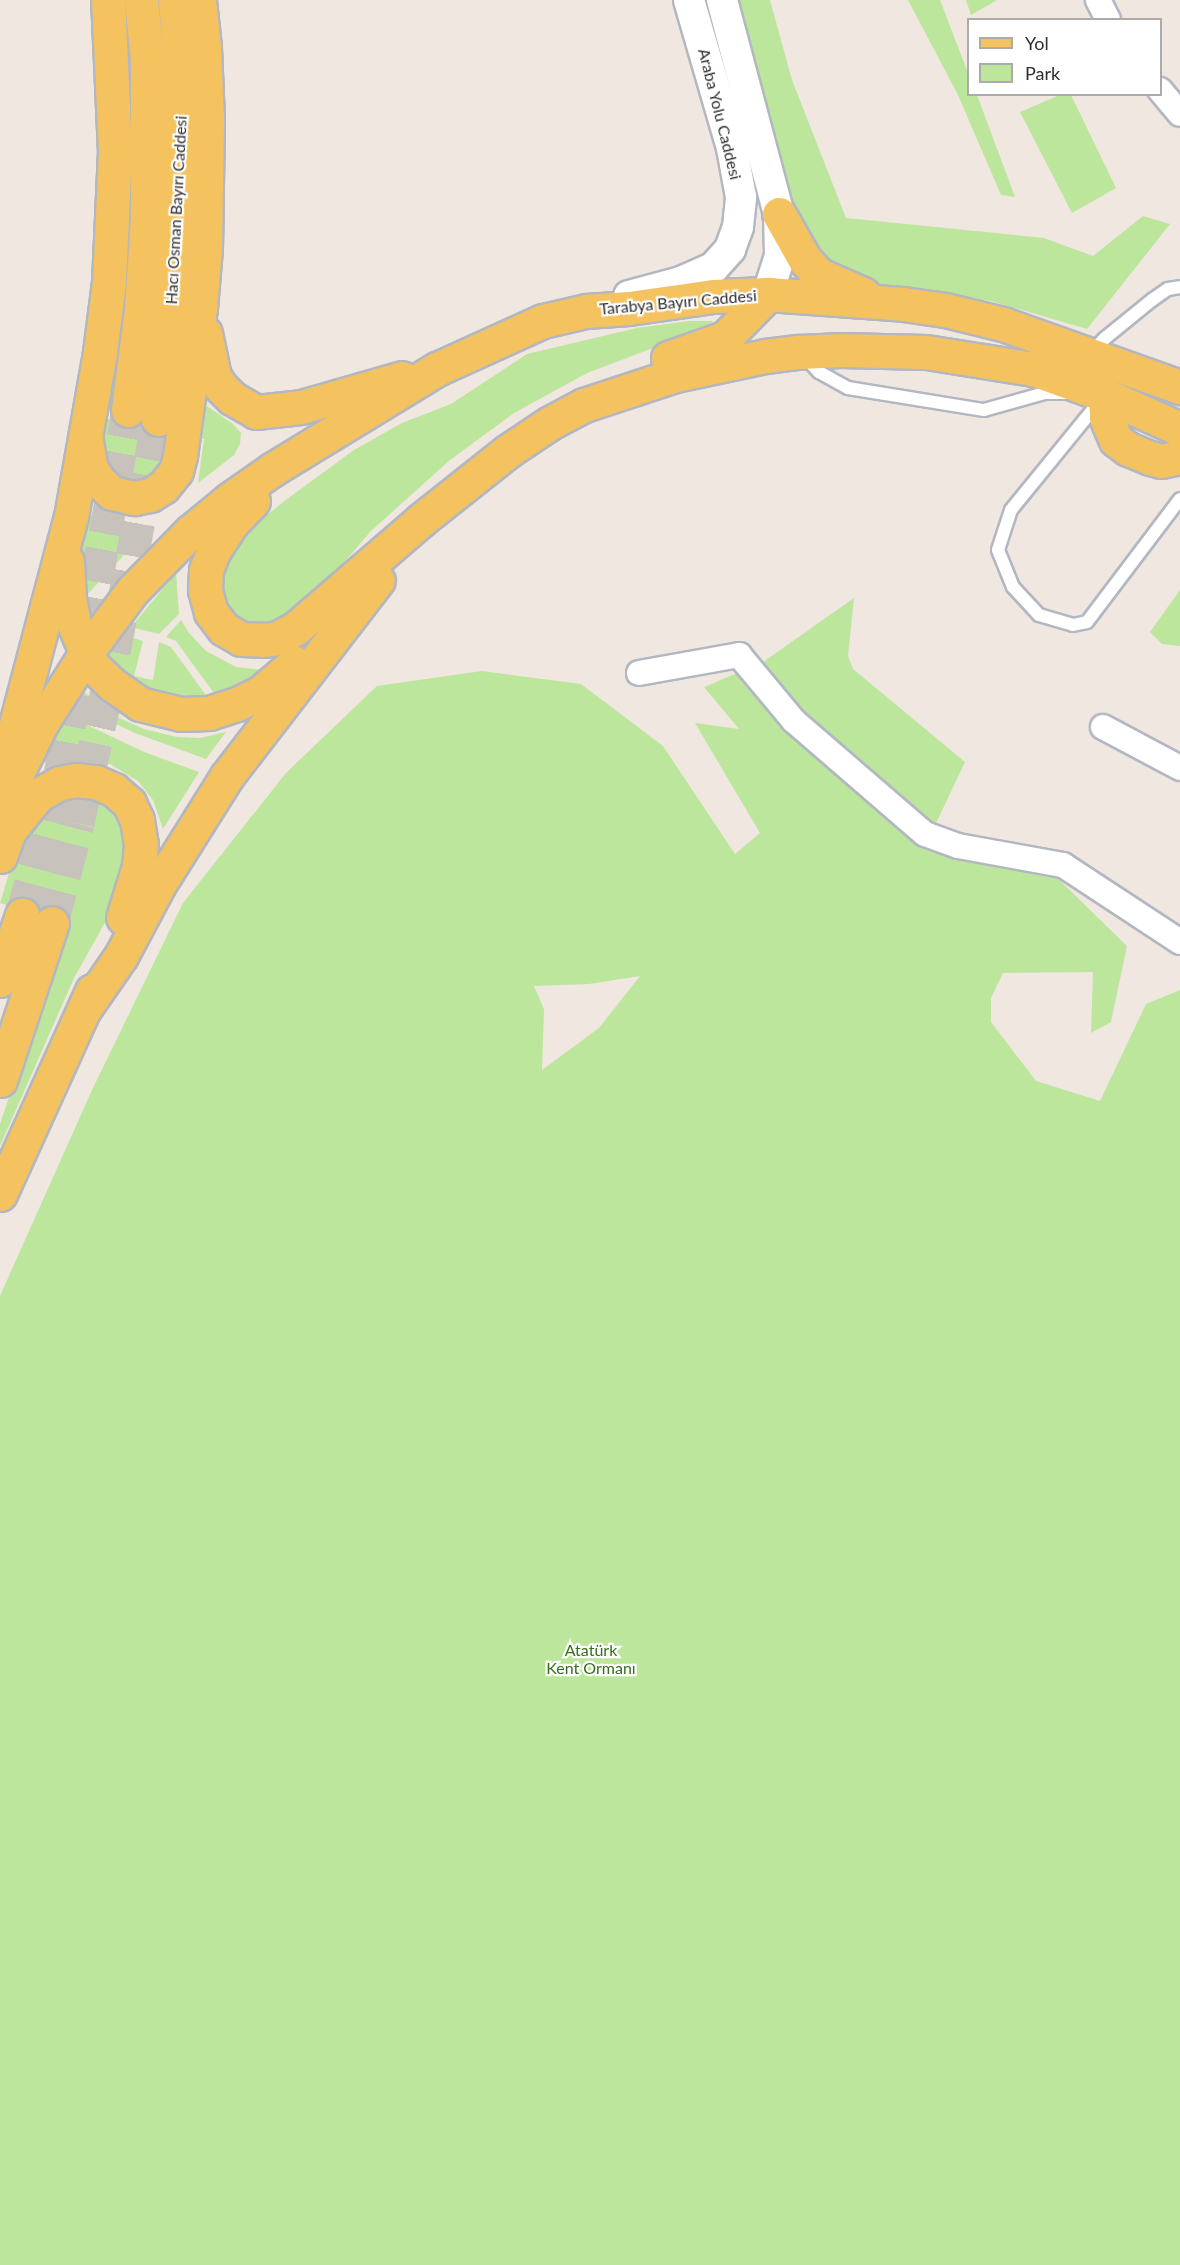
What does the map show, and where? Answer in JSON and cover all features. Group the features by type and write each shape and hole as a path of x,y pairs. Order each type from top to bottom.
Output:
{"main road":[{"path":"108,0 115,152 109,282 71,517 67,557 69,598 74,624 91,664 113,686 140,704 181,714 209,713 237,704 260,693 353,611"},
{"name":"Hacı Osman Bayırı Caddesi","path":"141,0 147,61 147,216 141,310 143,415 175,285 180,200 180,64 196,2"},
{"path":"85,436 91,469 112,493 134,498 150,495 168,482 176,471 186,429 205,249 207,119 196,2"},
{"path":"779,214 805,260 819,275 850,290 903,304"},
{"path":"273,469 251,504 219,540 206,570 205,590 211,612 224,629 241,639 278,638 296,628 421,520 508,451 584,405 608,386 639,368 725,338 768,294"},
{"name":"Tarabya Bayırı Caddesi","path":"0,808 41,724 86,653 117,609 159,561 230,499 273,469 437,369 543,321 586,311 629,308 713,296 768,294 903,304 945,310 1003,324 1180,387"},
{"path":"200,308 214,376 232,398 256,412 301,407 437,369"},
{"path":"584,405 675,375 765,356 842,350 926,352 983,359 1033,369 1105,395 1180,429"},
{"path":"1105,395 1106,417 1110,431 1116,440 1128,449 1150,458 1161,460 1180,457"},
{"path":"0,783 71,517"},
{"path":"83,1011 121,956 158,886 216,793 386,570 421,520"},
{"path":"0,856 9,831 22,813 38,795 60,783 75,780 96,782 114,790 129,803 137,820 141,844 140,866 126,912 0,1194"},
{"path":"0,980 37,919 0,1080"}],"street":[{"name":"Araba Yolu Caddesi","path":"586,311 681,282 714,267 730,249 735,239 741,197 732,148 689,0"},
{"name":"Araba Yolu Caddesi","path":"722,0 779,214 780,256 768,294"},
{"path":"1098,0 1107,18"},
{"path":"1162,91 1180,114"},
{"path":"639,673 739,655 794,721 925,834 958,846 1063,865 1180,942"},
{"path":"1103,727 1180,768"}],"lane":[{"path":"1090,355 1104,339 1152,300 1167,289 1180,287"},
{"path":"800,352 819,372 848,388 984,410 1045,393 1105,395"},
{"path":"1105,395 1011,510 998,550 1013,587 1039,615 1073,626 1087,622 1180,499"}],"green space":[{"path":"732,0 770,0 792,80 846,218 1044,238 1093,256 1143,216 1170,224 1087,329 991,301 816,284"},
{"path":"908,0 940,0 967,70 967,96 977,96 1015,197 1001,195 958,95"},
{"path":"966,0 997,0 971,15"},
{"path":"1057,96 1071,96 1116,188 1072,213 1020,112"},
{"path":"689,321 712,321 714,325 587,373 514,413 450,460 371,531 311,601 276,626 253,630 232,619 219,604 218,577 228,551 247,531 354,450 402,423 451,404 527,354 637,328"},
{"path":"204,404 233,424 241,433 240,444 234,455 198,483 204,439 198,438"},
{"path":"104,418 167,432 159,463 150,477 142,482 119,481 107,470 100,440"},
{"path":"90,515 131,527 152,525 84,598 80,560"},
{"path":"176,573 179,614 159,634 131,627"},
{"path":"1180,590 1180,646 1162,644 1150,632"},
{"name":"Atatürk Kent Ormanı","path":"854,598 848,656 853,669 965,762 929,838 939,846 978,864 1047,868 1127,946 1111,1022 1091,1033 1093,972 1003,973 991,998 991,1022 1036,1081 1100,1101 1146,1004 1180,990 1180,2265 0,2265 0,1296 92,1090 183,903 286,773 377,686 482,671 581,684 663,746 735,854 760,833 695,723 739,729 704,687 763,662","holes":["640,976 599,1028 542,1070 544,1009 534,986 589,984"]},
{"path":"181,620 189,633 206,651 236,667 263,670 252,681 216,696 176,641 166,637"},
{"path":"126,636 143,641 134,676 153,680 159,642 171,647 208,698 189,702 145,692 110,662 108,653"},
{"path":"83,691 117,717 144,729 177,737 200,738 226,732 206,759 135,733 91,712 75,703"},
{"path":"66,715 144,752 199,772 163,829 153,800 138,781 110,764 81,757 58,758 40,764"},
{"path":"73,801 96,802 112,813 120,826 124,852 119,884 107,919 74,978 0,1146 0,1124 68,923 0,903 14,857 32,826 55,805"}],"tunnel":[{"path":"22,915 60,774 128,410"},
{"path":"52,923 78,823 105,700 158,419"}]}
